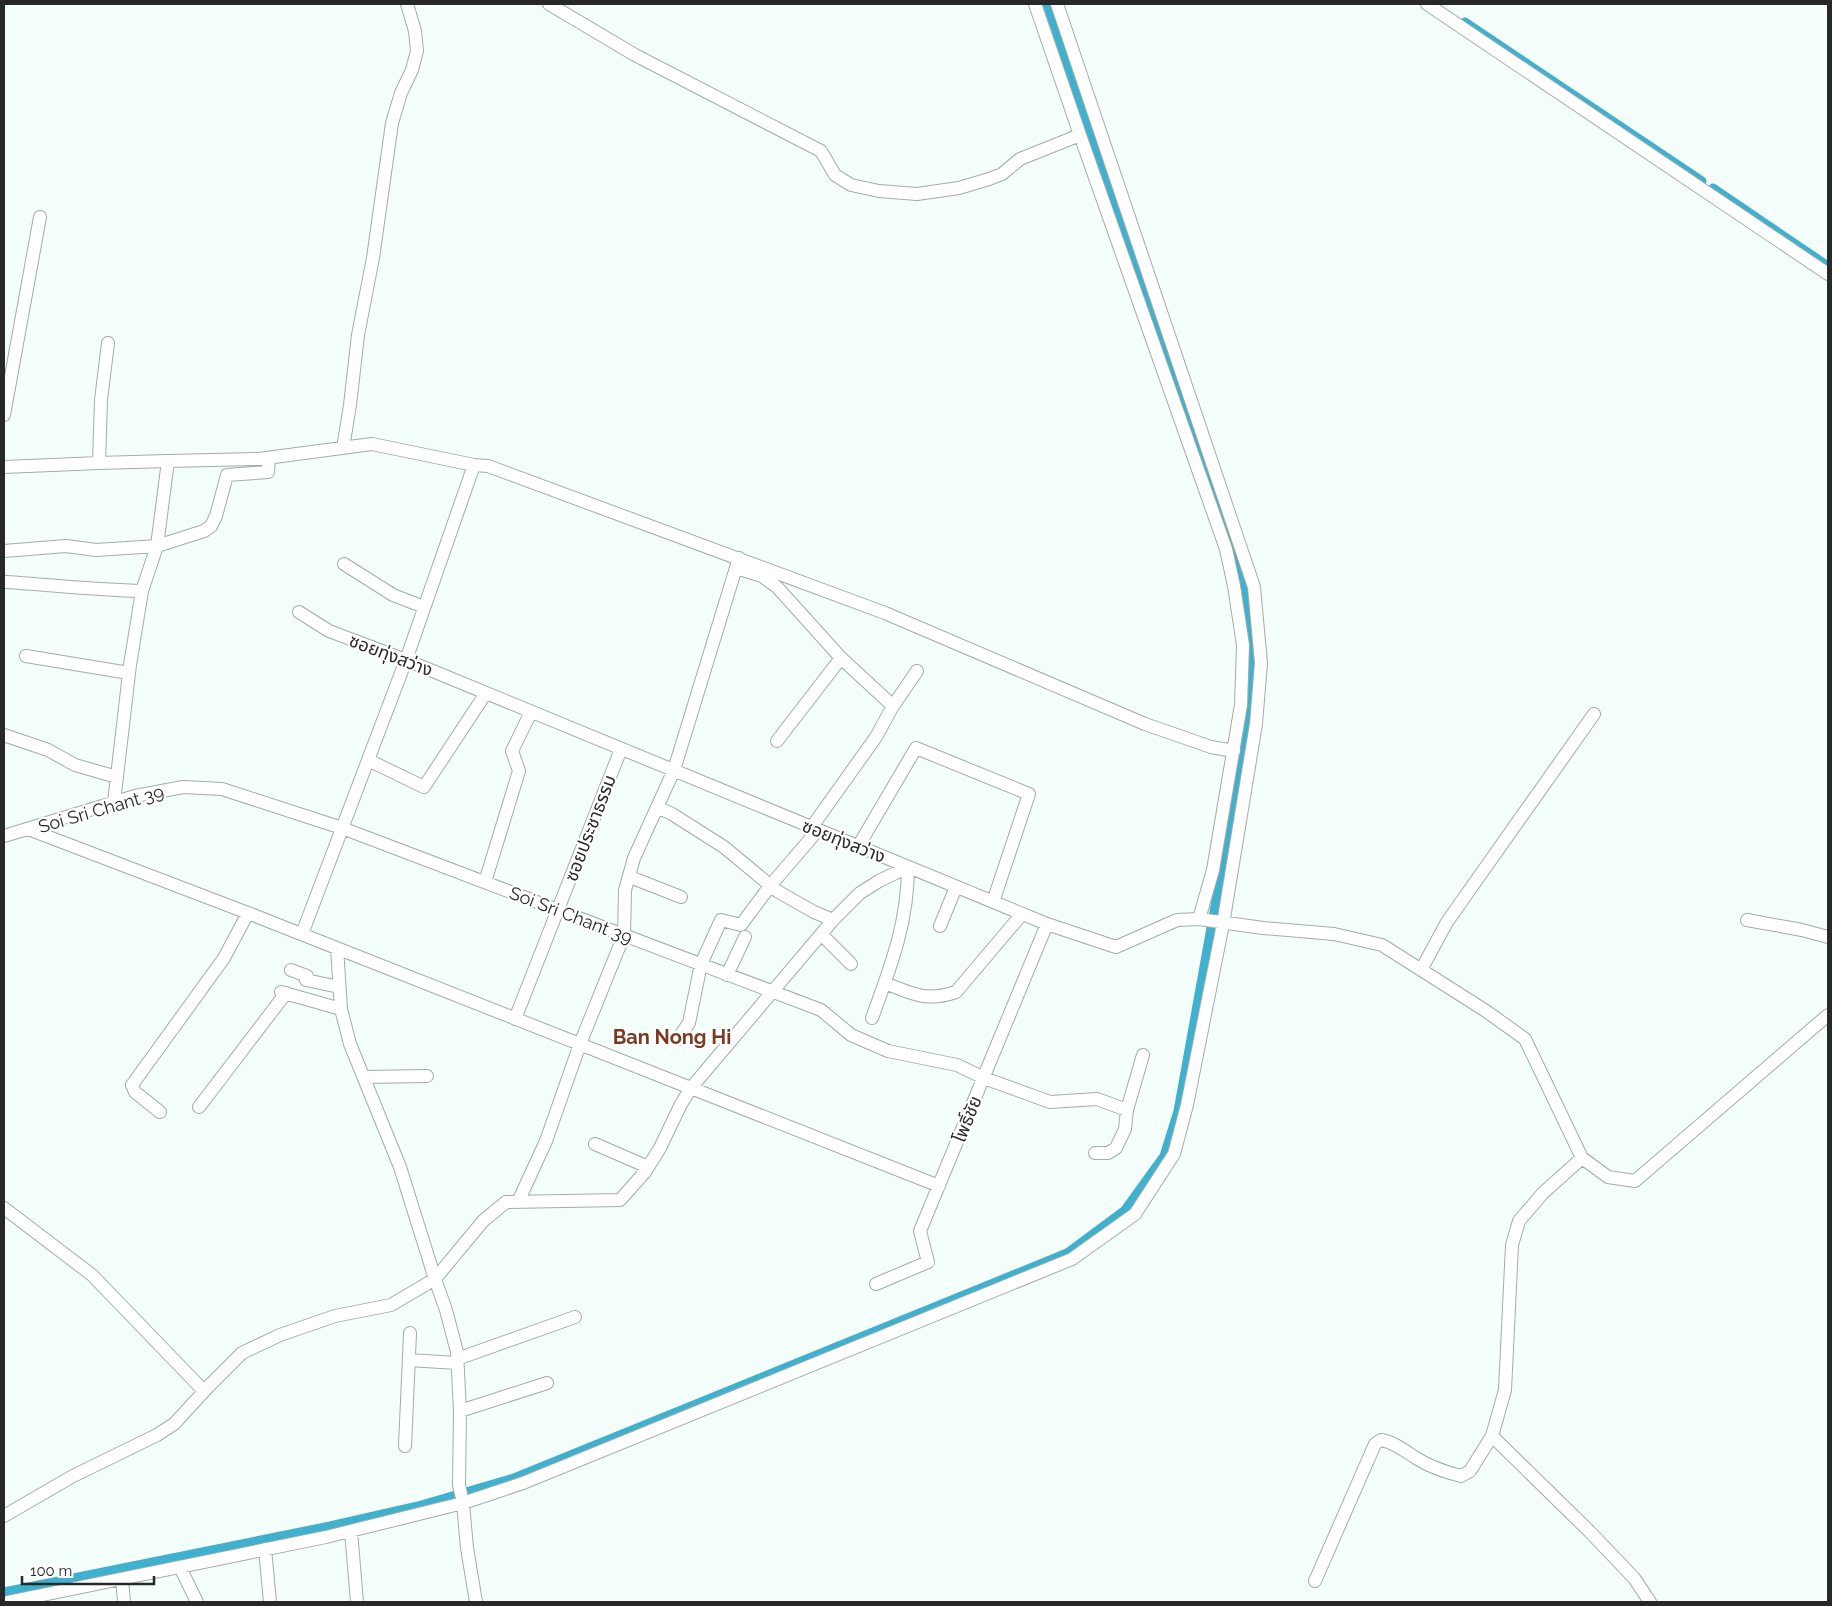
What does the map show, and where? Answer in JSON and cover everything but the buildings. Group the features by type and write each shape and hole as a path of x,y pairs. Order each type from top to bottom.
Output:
{"street":[{"path":"343,448 358,335 373,258 392,123 401,93 412,70 417,51 415,31 408,4"},
{"path":"549,4 635,55 821,152 835,176 851,185 879,191 917,194 960,188 1002,174 1020,159 1080,135"},
{"path":"8,1602 352,1531 461,1495 528,1481 1072,1259 1135,1214 1174,1154 1187,1105 1211,922 1213,870 1241,705 1243,645 1226,549 1035,4"},
{"path":"1057,4 1254,587 1260,663 1256,724 1211,922"},
{"path":"1427,4 1828,274"},
{"path":"4,415 40,217"},
{"path":"99,463 101,400 108,343"},
{"path":"4,467 269,458 372,444 474,465 488,466 737,563 885,613 1145,724 1211,747 1234,751"},
{"path":"4,551 66,546 96,550 157,546 204,531 211,526 216,516 227,475 268,472 269,458"},
{"path":"114,802 129,673 142,591 157,546 168,461"},
{"path":"302,934 406,660 474,465"},
{"path":"737,563 762,576 777,587 841,658 893,706"},
{"path":"518,1202 546,1142 580,1044 624,935 625,890 634,858 674,770 737,563"},
{"path":"344,564 393,595 424,607"},
{"path":"6,582 89,589 142,591"},
{"name":"ซอยทุ่งสว่าง","path":"299,612 329,631 406,660 1022,914 1116,947 1177,920 1334,934 1382,946 1486,1011 1525,1039 1582,1158"},
{"path":"26,656 129,673"},
{"path":"777,741 841,658"},
{"path":"678,1039 689,1023 701,964 721,920 740,925 815,829 917,671"},
{"path":"368,760 424,787 486,693"},
{"path":"485,882 519,771 512,750 531,712"},
{"path":"1421,970 1447,922 1594,714"},
{"path":"4,735 48,750 75,765 117,777"},
{"path":"859,846 916,748 1029,794 993,902"},
{"name":"ซอยประชาธรรม","path":"515,1019 621,749"},
{"name":"Soi Sri Chant 39","path":"4,836 114,802 183,787 222,789 342,828 821,1010 850,1035 888,1050 957,1065 984,1078 1050,1102 1097,1099 1127,1110"},
{"path":"657,807 672,814 724,847 770,886 814,912 833,920"},
{"path":"28,830 302,934 939,1186"},
{"path":"4,1516 73,1476 158,1435 174,1424 212,1382 242,1353 280,1335 335,1316 391,1305 435,1279 483,1221 506,1202 620,1200 633,1187 648,1167 691,1088 833,920 860,893 879,881 908,867 908,892 895,956 872,1018"},
{"path":"630,877 681,897"},
{"path":"940,926 956,887"},
{"path":"160,1112 135,1092 132,1085 224,958 248,913"},
{"path":"885,983 920,996 941,997 956,992 1022,914"},
{"path":"1747,920 1802,930 1828,937"},
{"name":"โพธิ์ชัย","path":"876,1284 928,1262 920,1232 1047,924"},
{"path":"821,934 851,964"},
{"path":"727,975 745,937"},
{"path":"337,948 341,1009 350,1044 400,1167 446,1310 457,1352 461,1495 476,1602"},
{"path":"291,970 307,976 306,980 339,987"},
{"path":"199,1107 284,993 341,1009"},
{"path":"1315,1581 1374,1444 1381,1440 1389,1441 1427,1464 1445,1472 1461,1476 1470,1471 1492,1436 1505,1390 1512,1245 1519,1221 1543,1193 1582,1158 1608,1177 1635,1181 1828,1014"},
{"path":"1095,1153 1108,1153 1116,1148 1125,1129 1127,1110 1143,1055"},
{"path":"364,1077 427,1076"},
{"path":"595,1144 648,1167"},
{"path":"4,1208 92,1275 204,1391 212,1382"},
{"path":"409,1360 457,1361 575,1317"},
{"path":"405,1446 410,1333"},
{"path":"460,1411 547,1383"},
{"path":"1492,1436 1628,1572 1650,1602"},
{"path":"352,1531 357,1602"},
{"path":"265,1549 270,1602"},
{"path":"180,1567 197,1602"},
{"path":"122,1579 124,1602"}],"waterway":[{"path":"4,1592 330,1526 418,1506 514,1478 1067,1253 1125,1210 1164,1156 1178,1111 1247,728 1252,664 1246,589 1047,4"},
{"path":"1465,22 1702,181"},
{"path":"1713,188 1828,266"}],"district":[{"name":"Ban Nong Hi","path":"672,1037"}]}
